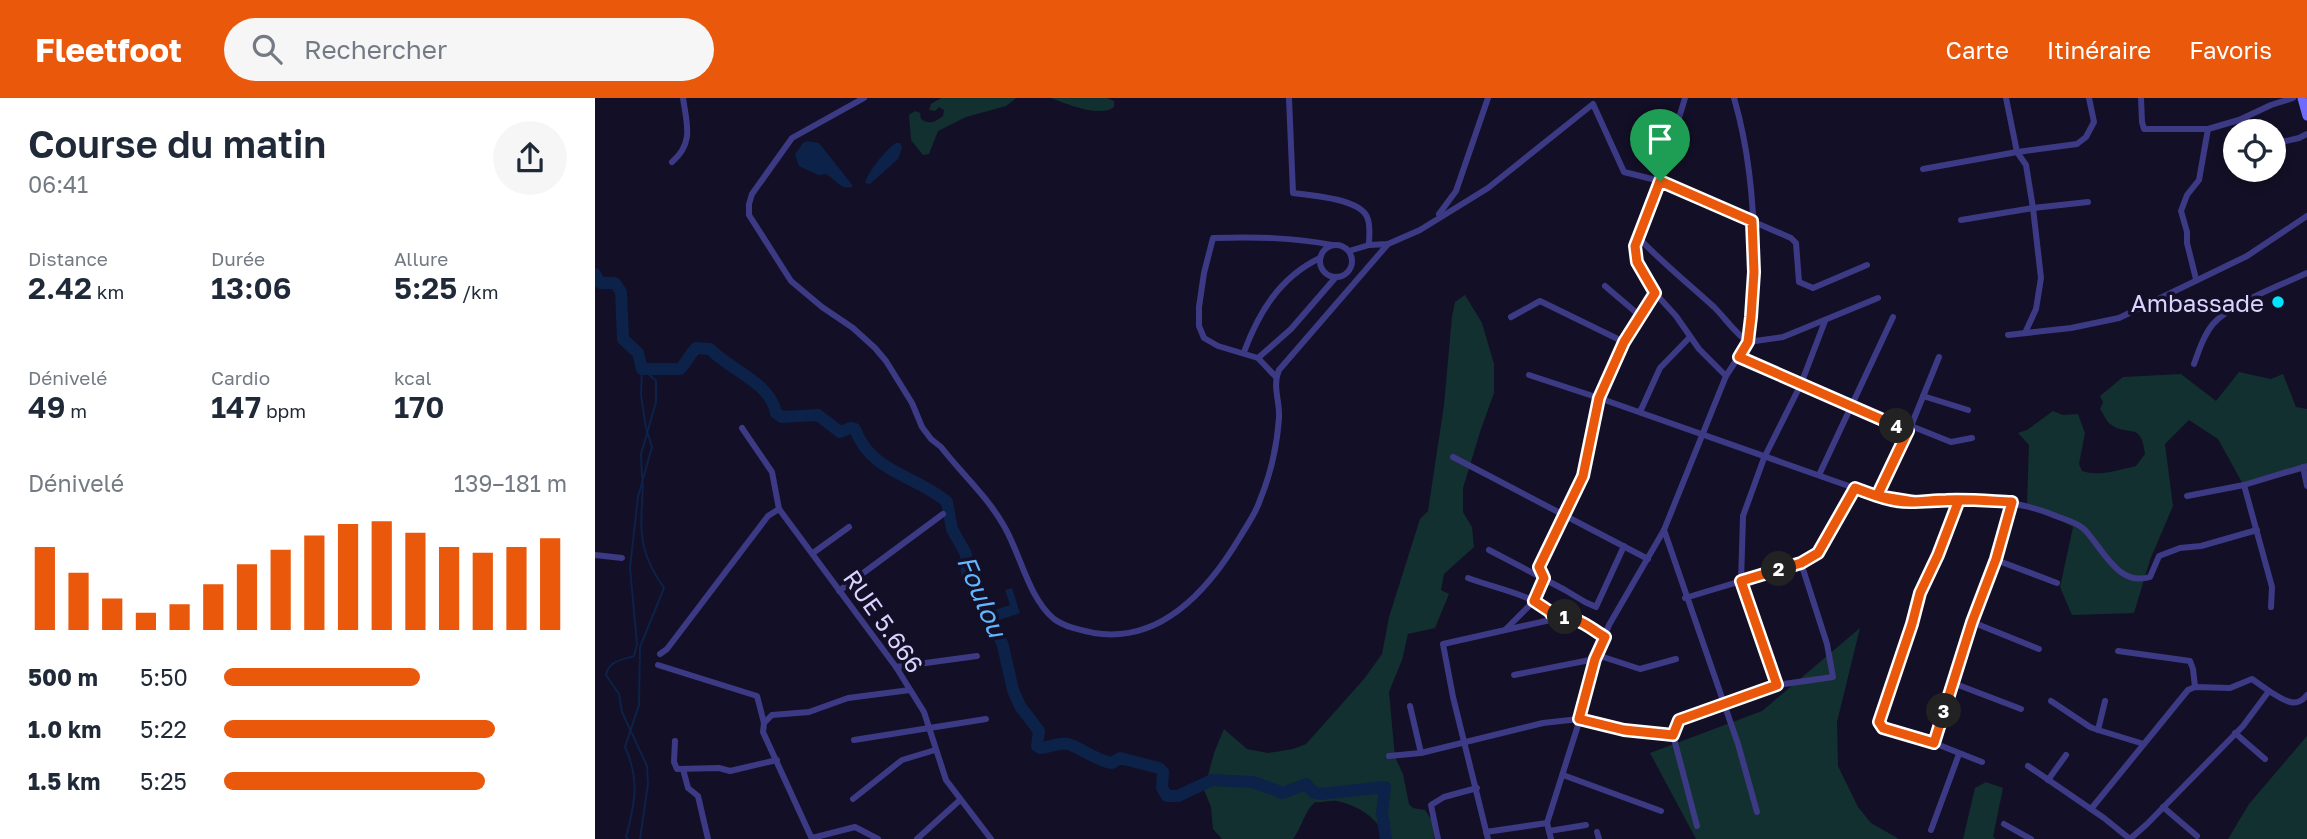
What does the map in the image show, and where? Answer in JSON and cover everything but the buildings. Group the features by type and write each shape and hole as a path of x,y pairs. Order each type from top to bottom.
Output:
{"main road":[{"path":"2302,98 2307,116"}],"street":[{"path":"672,162 687,144 683,98"},
{"path":"864,98 792,138 752,194 749,215 791,281 853,328 886,361 931,439 941,447 992,507 1015,546 1040,604 1056,620 1078,630 1105,635 1142,629 1169,617 1198,595 1216,575 1259,504 1274,460 1279,414 1276,377 1258,358 1204,338 1199,326 1204,273 1213,238 1305,239 1344,247 1349,251 1350,268 1347,272 1336,276 1291,329 1258,358"},
{"path":"1289,98 1293,193 1328,197 1361,208 1369,220 1369,245"},
{"path":"1433,221 1456,191 1488,98"},
{"path":"1685,98 1660,181 1637,236 1637,262 1655,293 1726,376"},
{"path":"1551,839 1548,827 1596,657 1609,625 1664,530 1726,376 1748,342 1754,272 1752,221 1747,158 1734,98"},
{"path":"2006,98 2017,152 2026,165 2041,278 2040,294 2025,333"},
{"path":"1923,169 2077,144 2086,137 2094,122 2089,98"},
{"path":"2141,98 2144,129 2208,129 2228,124 2293,98"},
{"path":"1349,251 1369,245 1388,244 1420,230 1489,188 1593,104 1624,172 1660,181 1791,238 1796,243 1799,282 1813,288 1867,265"},
{"path":"2196,279 2181,211 2187,195 2199,180 2208,129"},
{"path":"2286,141 2307,134"},
{"path":"1961,220 2088,202"},
{"path":"2008,335 2071,328 2119,318 2247,256 2307,216"},
{"path":"1637,236 1689,287 1717,310 1734,332 1748,342 1783,337 1878,298"},
{"path":"1276,377 1388,244"},
{"path":"1244,352 1254,327 1278,289 1298,270 1320,258 1324,250 1332,245"},
{"path":"1320,258 1324,271 1336,276"},
{"path":"2194,364 2205,337 2216,321 2256,297 2307,273"},
{"path":"1605,286 1639,316"},
{"path":"1506,629 1534,601 1544,578 1539,567 1587,463 1599,398 1624,342 1655,293"},
{"path":"1511,317 1540,301 1624,342"},
{"path":"1819,475 1893,317"},
{"path":"1777,685 1741,581 1743,516 1764,458 1801,384 1825,321"},
{"path":"1640,412 1660,368 1690,337"},
{"path":"1739,357 1909,428 1951,442 1972,438"},
{"path":"1877,496 1939,357"},
{"path":"1528,375 1877,496 1914,502 2012,502 2076,523 2086,531 2105,557 2126,575 2136,579 2150,577 2159,556 2180,548 2201,546 2257,530"},
{"path":"1923,396 1968,410"},
{"name":"RUE 5.666","path":"742,428 772,472 779,509 896,667 924,712 946,780 991,839"},
{"path":"1453,457 1648,559"},
{"path":"2187,496 2244,485 2305,466 2307,486"},
{"path":"2244,485 2272,587 2271,607"},
{"path":"1685,598 1801,563 1818,553 1855,488"},
{"path":"1959,500 1920,593 1879,722 1883,728 1934,743 1982,762"},
{"path":"1934,743 1972,622 1996,559 2012,502"},
{"path":"660,654 667,649 768,516 779,509"},
{"path":"838,591 943,514"},
{"path":"813,553 849,527"},
{"path":"1664,530 1685,598 1738,744 1757,813"},
{"path":"1489,550 1597,607 1624,546"},
{"path":"595,555 622,558"},
{"path":"1996,559 2057,583"},
{"path":"1697,826 1673,735 1679,720 1777,685 1833,677 1827,644 1801,563"},
{"path":"1468,578 1534,601 1555,618"},
{"path":"1586,825 1548,827 1487,836 1443,644 1568,616 1605,637"},
{"path":"1972,622 2039,649"},
{"path":"2118,651 2190,662 2195,687"},
{"path":"896,667 977,656"},
{"path":"1514,675 1596,657 1640,669 1676,659"},
{"path":"658,665 757,696 764,723 763,732 812,839 855,827 878,839"},
{"path":"2091,809 2187,690 2195,687 2230,688 2252,680 2293,704 2300,702 2307,695"},
{"path":"1953,683 2021,709"},
{"path":"764,723 772,715 809,712 848,698 910,690"},
{"path":"2028,766 2130,839 2235,733 2269,691"},
{"path":"2051,701 2090,727 2144,744"},
{"path":"2098,730 2105,701"},
{"path":"1411,706 1421,753"},
{"path":"854,740 986,719"},
{"path":"1389,756 1421,753 1543,723 1579,719 1624,730 1673,735"},
{"path":"2235,733 2265,759"},
{"path":"675,741 674,767 677,769 715,768 730,771 777,760"},
{"path":"853,799 902,760 935,750"},
{"path":"1931,830 1959,754"},
{"path":"2048,780 2066,755"},
{"path":"683,769 688,788 698,796 708,839"},
{"path":"1563,775 1661,811"},
{"path":"1438,839 1431,805 1444,797 1477,788"},
{"path":"917,839 960,800"},
{"path":"2163,807 2197,836"},
{"path":"2004,824 2031,839"}],"green space":[{"path":"941,98 1016,98 1006,106 966,117 938,131 929,154 923,155 911,140 909,115 915,111 920,113 924,121 937,120 943,116 944,110 939,107 935,111 929,110 931,104"},
{"path":"1051,98 1107,98 1114,101 1114,107 1092,111"},
{"path":"1465,295 1482,323 1494,364 1494,393 1463,488 1463,512 1472,527 1474,547 1444,574 1441,590 1449,594 1435,628 1408,634 1402,660 1389,692 1395,757 1403,774 1409,804 1413,808 1425,810 1433,822 1434,839 1383,839 1382,832 1373,819 1351,805 1334,801 1315,802 1293,839 1222,839 1213,829 1211,807 1204,790 1224,729 1247,749 1268,753 1306,744 1364,679 1382,654 1389,617 1420,519 1428,511 1444,405 1452,316 1455,302"},
{"path":"2239,372 2271,379 2283,374 2296,407 2307,409 2307,470 2244,486 2218,439 2189,420 2165,444 2173,506 2150,560 2134,613 2072,615 2060,587 2073,527 2027,504 2029,445 2018,433 2027,430 2053,411 2063,415 2078,414 2085,433 2079,464 2082,471 2102,473 2136,466 2145,454 2141,437 2109,423 2100,409 2103,402 2100,396 2123,377 2181,374 2216,401"},
{"path":"1860,628 1837,722 1838,766 1858,807 1871,823 1899,839 1696,839 1650,753 1762,711"},
{"path":"2307,736 2307,839 2228,839 2249,804"},
{"path":"1986,782 2003,788 1993,837 1996,839 1963,839 1975,788"}],"water":[{"path":"807,141 819,143 853,186 842,186 826,174 818,175 799,166 795,154"},
{"path":"896,143 900,143 902,147 898,159 870,184 865,183 877,162"},
{"path":"1012,588 1020,613 999,620 995,610 1010,605 1005,590"}],"waterway":[{"name":"Foulou","path":"595,274 600,283 615,283 621,292 623,339 638,353 642,369 680,369 696,348 710,349 758,385 772,402 776,413 782,417 818,415 840,432 855,429 862,444 883,464 947,502 952,529 966,554 967,574 986,619 997,630 1003,646 1013,690 1020,706 1039,731 1037,746 1040,748 1068,744 1106,762 1112,763 1120,758 1159,768 1163,772 1162,788 1167,796 1178,796 1212,780 1253,782 1283,793 1306,784 1313,792 1320,794 1385,787 1382,812 1386,839"},
{"path":"640,839 648,784 647,766 622,712 619,694 606,675 613,664 634,656 637,644 630,568 638,497 652,447 641,395 642,369"},
{"path":"642,478 641,454 656,402 656,381 643,369"},
{"path":"628,839 626,837 635,792 633,770 625,747 639,705 640,647 664,588 649,561 642,538 643,483"}],"place":[{"name":"Ambassade","path":"2278,302"}],"route":[{"path":"1660,181 1635,246 1637,262 1655,293 1624,342 1599,398 1583,476 1539,567 1544,578 1534,601 1555,618 1568,616 1576,619 1605,637 1595,659 1579,719 1624,730 1673,735 1679,720 1777,685 1741,581 1801,563 1818,553 1855,488 1877,496 1897,501 1914,502 1947,500 1990,500 2012,502 1996,559 1972,622 1934,743 1883,728 1879,722 1920,593 1938,555 1959,500 1947,500 1914,502 1877,496 1908,431 1739,357 1748,342 1751,317 1754,272 1752,221 1660,181"}]}
